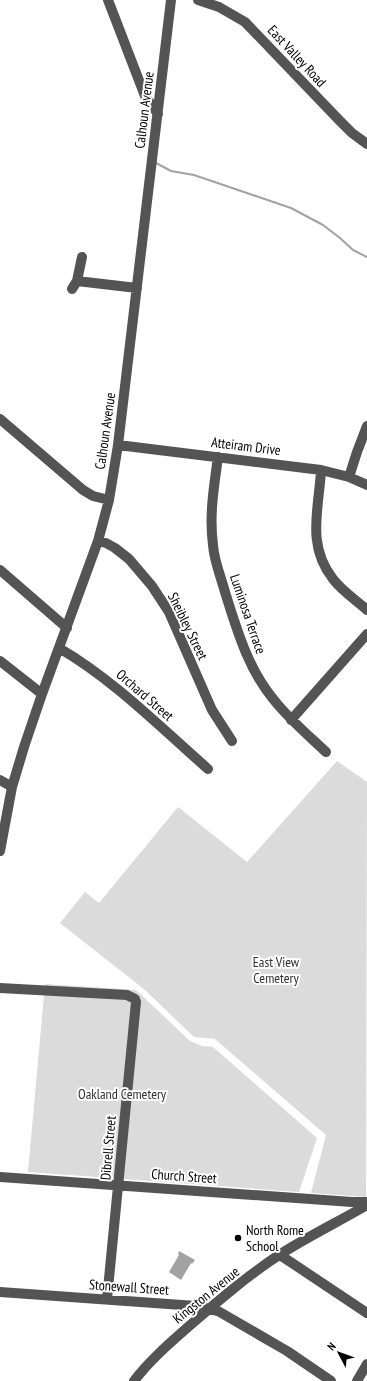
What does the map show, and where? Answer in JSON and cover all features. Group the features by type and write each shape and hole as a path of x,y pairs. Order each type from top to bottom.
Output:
{"street":[{"path":"108,0 145,96 158,114"},
{"name":"Calhoun Avenue","path":"0,851 12,787 42,694 98,541 109,500 118,445 171,0"},
{"name":"East Valley Road","path":"198,0 219,7 245,22 338,120 352,133 366,140"},
{"path":"82,257 75,285 137,288"},
{"path":"0,419 83,490 93,496 109,500"},
{"path":"349,477 367,426"},
{"name":"Atteiram Drive","path":"118,445 321,470 349,477 367,485"},
{"name":"Luminosa Terrace","path":"218,457 211,511 213,547 221,578 244,648 252,668 273,699 291,720 326,752"},
{"path":"321,470 315,530 320,558 333,580 367,610"},
{"name":"Sheibley Street","path":"98,541 115,548 129,559 156,592 169,612 212,710 232,741"},
{"path":"0,570 67,628"},
{"path":"291,720 367,634"},
{"name":"Orchard Street","path":"59,648 89,666 114,686 208,769"},
{"path":"0,660 42,694"},
{"path":"0,780 12,787"},
{"name":"Dibrell Street","path":"0,988 127,995 135,999 136,1002 107,1300"},
{"name":"Church Street","path":"0,1177 367,1202"},
{"name":"Kingston Avenue","path":"134,1381 152,1359 209,1308 280,1255 367,1205"},
{"path":"280,1255 367,1313"},
{"name":"Stonewall Street","path":"0,1292 209,1308 218,1311 286,1351 331,1381"},
{"path":"357,1381 367,1364"}],"green space":[{"name":"East View Cemetery","path":"337,761 367,782 366,1197 311,1193 326,1135 215,1039 194,1037 145,990 60,923 85,892 99,903 178,807 247,862"},
{"name":"Oakland Cemetery","path":"45,984 136,990 190,1041 202,1046 213,1047 317,1138 299,1192 28,1172"}],"shaded area":[{"path":"179,1251 195,1260 192,1264 191,1263 181,1280 169,1272 179,1255"}],"waterway":[{"path":"156,163 171,171 194,175 291,208 323,225 353,250 367,257"}],"place":[{"name":"North Rome School","path":"238,1238"}]}
